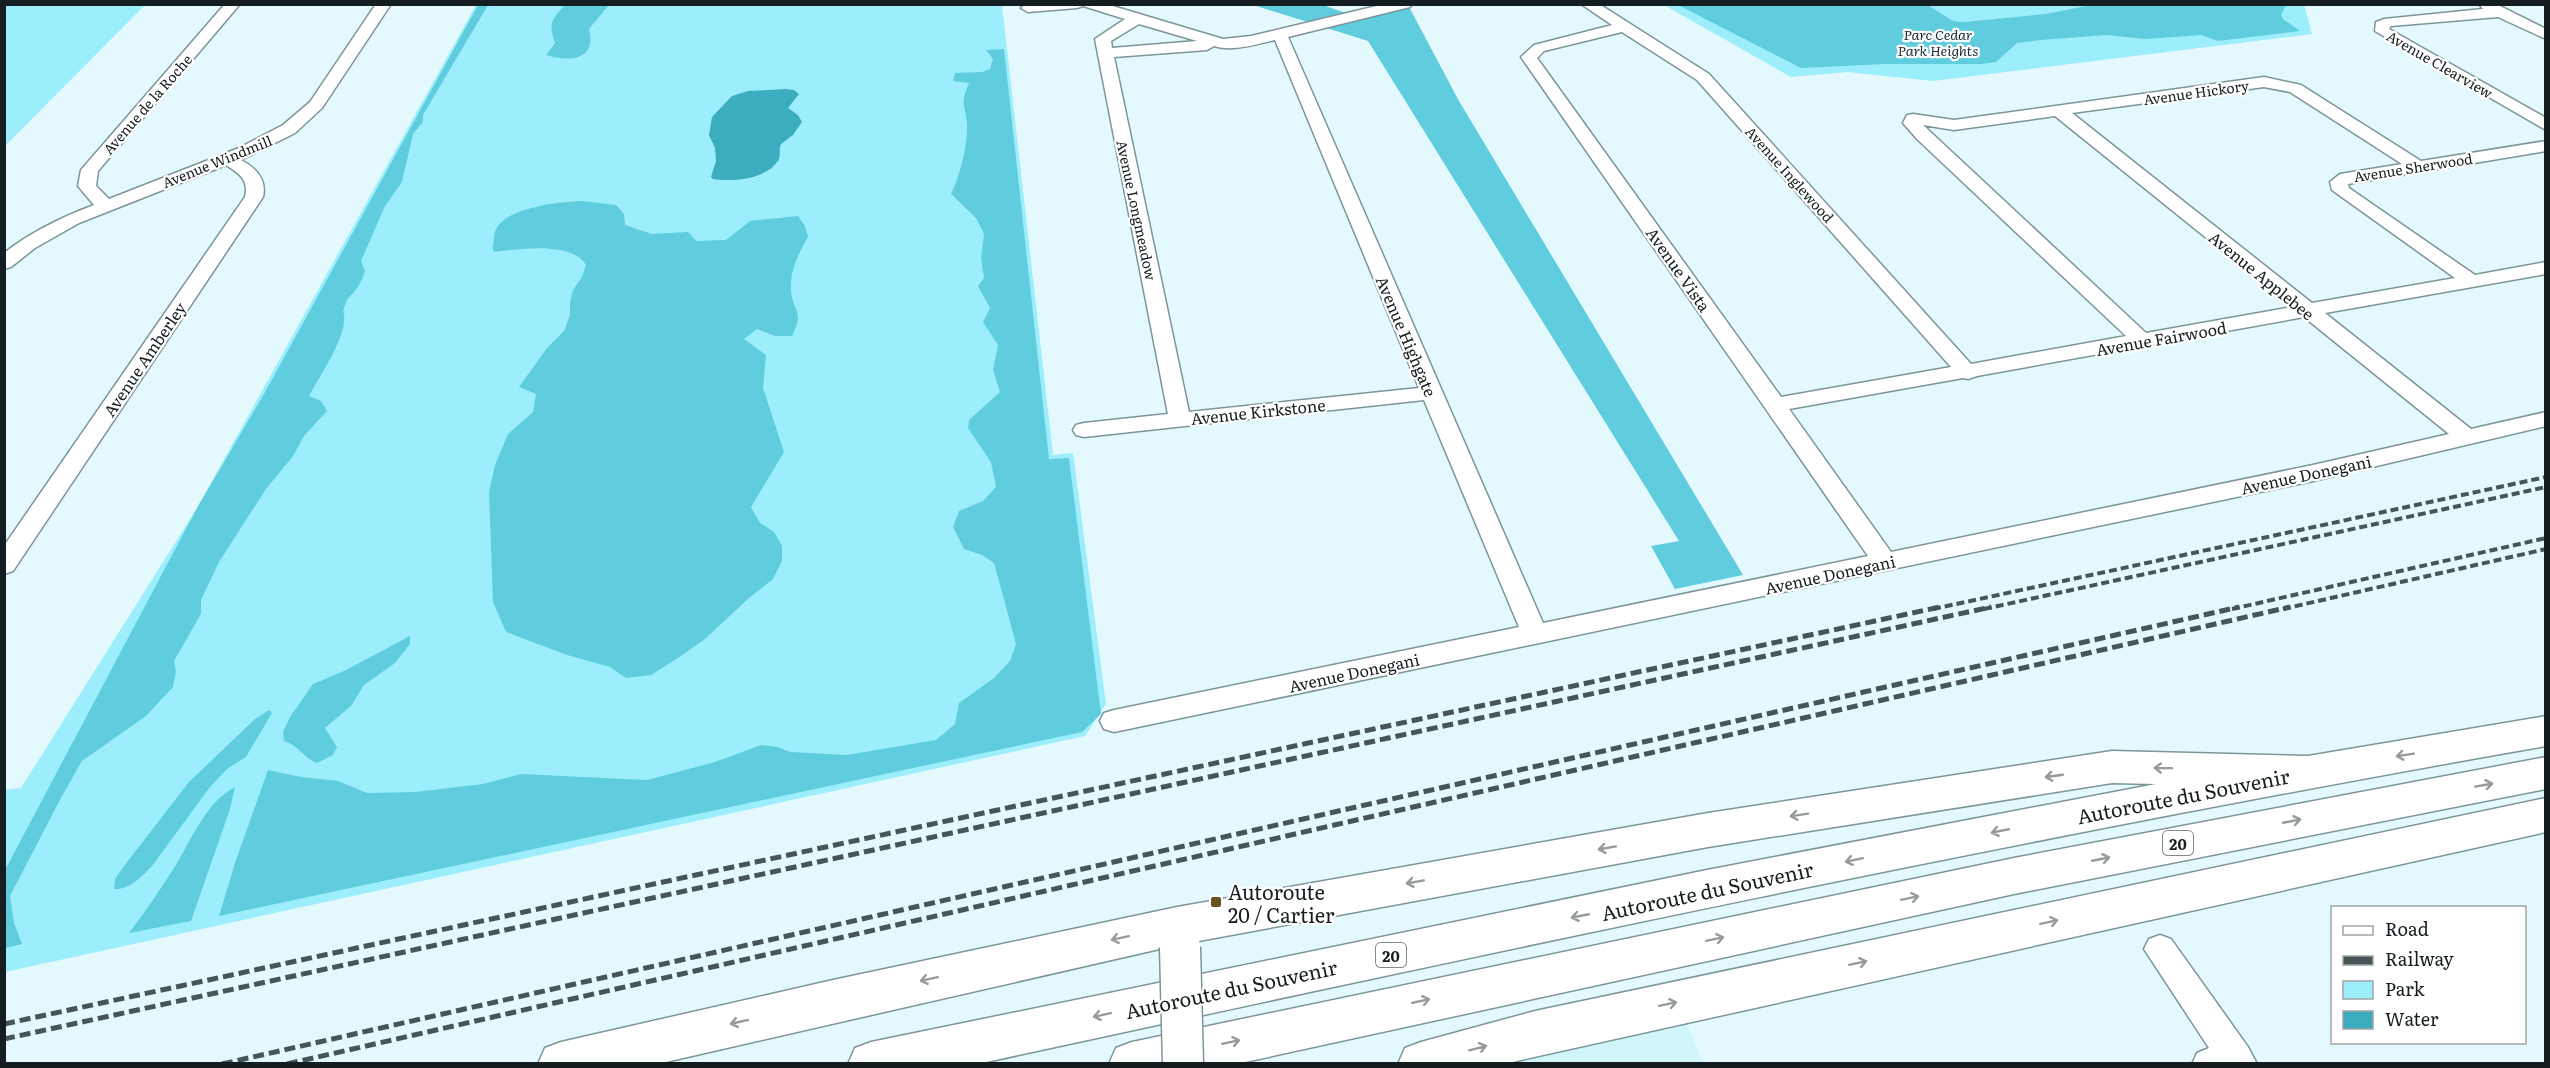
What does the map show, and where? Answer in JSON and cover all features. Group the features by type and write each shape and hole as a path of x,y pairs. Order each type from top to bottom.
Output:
{"main road":[{"name":"Autoroute du Souvenir","path":"871,1064 1900,850 2305,771 2546,731"},
{"path":"561,1064 833,1001 1177,926 1708,830 2112,767 2305,771"},
{"name":"20","path":"1132,1064 2237,831 2546,773"},
{"path":"1421,1064 1535,1033 2546,815"},
{"path":"1180,947 1183,1064"}],"street":[{"name":"Avenue de la Roche","path":"105,205 86,186 85,181 90,170 233,4"},
{"name":"Avenue Windmill","path":"4,263 40,236 105,205 227,159 280,135 310,112 384,4"},
{"path":"1028,8 1077,4"},
{"path":"1089,4 1222,44"},
{"path":"1136,19 1103,39 1105,53 1251,41 1405,4"},
{"name":"Avenue Inglewood","path":"1588,4 1705,78 1968,373"},
{"path":"2486,4 2546,35"},
{"name":"Avenue Clearview","path":"2501,12 2389,22 2381,25 2382,32 2546,125"},
{"name":"Avenue Vista","path":"1623,27 1539,48 1529,57 1886,563"},
{"name":"Avenue Highgate","path":"1280,35 1535,635"},
{"name":"Avenue Longmeadow","path":"1105,53 1180,419"},
{"name":"Avenue Hickory","path":"2143,341 1923,135 1911,123 1913,119 1954,125 2264,82 2295,88 2417,166"},
{"name":"Avenue Applebee","path":"2059,111 2467,437"},
{"name":"Avenue Sherwood","path":"2471,281 2341,190 2339,182 2346,178 2546,146"},
{"name":"Avenue Amberley","path":"4,565 254,197 256,186 253,176 227,159"},
{"name":"Avenue Fairwood","path":"1776,405 1968,373 2546,268"},
{"name":"Avenue Kirkstone","path":"1084,430 1431,393"},
{"name":"Avenue Donegani","path":"1114,721 2366,462 2546,419"},
{"path":"2160,949 2228,1062"}],"shaded area":[{"path":"1685,1020 1703,1063 1473,1064"}],"green space":[{"name":"Parc Cedar Park Heights","path":"2304,4 2312,34 1933,81 1848,72 1791,77 1664,5"},
{"path":"4,5 145,5 5,146"},
{"path":"476,5 1002,5 1053,455 1073,453 1106,704 1085,736 5,972 4,790 21,788 197,508"},
{"path":"478,5 488,5 423,115 423,122 413,134 402,182 385,206 361,261 365,271 358,287 347,300 338,342 309,396 321,401 327,411 304,436 293,456 266,489 219,562 201,600 201,614 174,661 176,672 173,687 146,716 82,761 10,896 14,923 22,944 5,948 5,870 197,508 264,394"},
{"path":"565,5 609,5 589,29 589,48 579,57 564,58 546,55 555,43 552,22"},
{"path":"1253,5 1323,5 1357,17 1408,5 1459,101 1743,575 1675,589 1651,546 1679,541 1368,41"},
{"name":"Parc Cedar Park Heights","path":"1678,5 1928,5 1953,21 1964,22 2046,14 2091,5 2286,5 2281,15 2283,19 2300,31 2218,41 2201,35 2145,39 2107,35 2017,43 1996,62 1982,64 1885,64 1801,68"},
{"path":"1004,49 1049,459 1069,458 1101,714 1082,732 219,916 268,770 338,781 367,793 415,792 483,784 521,774 647,780 715,762 761,745 778,747 790,752 847,755 936,740 955,724 959,703 994,678 1010,661 1016,644 994,563 982,555 964,549 953,527 959,511 983,501 996,487 991,462 968,428 969,420 1000,392 993,370 998,345 983,322 990,308 978,286 984,278 981,258 984,234 976,218 951,194 965,150 967,125 964,101 969,83 953,81 955,73 982,72 990,69 993,59 986,50"},
{"path":"582,201 616,205 624,214 625,225 652,234 688,232 696,241 726,240 750,221 798,216 805,226 808,237 793,270 791,291 798,321 792,336 775,336 757,329 744,339 766,355 763,388 784,452 751,507 760,523 774,532 782,546 782,561 773,579 705,639 651,675 626,678 610,667 567,655 506,632 493,602 489,492 495,465 508,434 533,412 536,394 519,387 547,348 564,331 570,315 573,290 582,277 586,265 579,257 569,252 544,248 494,252 494,239 497,228 504,220 516,213 545,205"},
{"path":"410,636 410,644 395,663 364,685 351,706 325,728 337,747 333,755 317,763 284,741 283,732 290,717 313,684 344,671"},
{"path":"269,710 272,713 246,757 227,769 210,787 152,866 130,885 114,889 115,879 124,866 189,782 255,719"},
{"path":"235,787 230,809 191,921 129,933 169,876 207,812 215,802"}],"water":[{"path":"794,90 799,94 788,108 798,115 802,122 793,135 781,144 777,162 772,168 757,176 730,180 713,179 711,177 716,161 715,148 709,135 712,117 732,96 748,91"}],"railway":[{"path":"1933,609 2546,477"},
{"path":"1984,609 2546,487"},
{"path":"2232,609 2546,538"},
{"path":"2283,609 2546,549"},
{"path":"4,1024 1940,607"},
{"path":"4,1039 1991,607"},
{"path":"222,1064 2239,607"},
{"path":"287,1064 2290,607"}],"place":[{"name":"Autoroute 20 / Cartier","path":"1216,902"}]}
